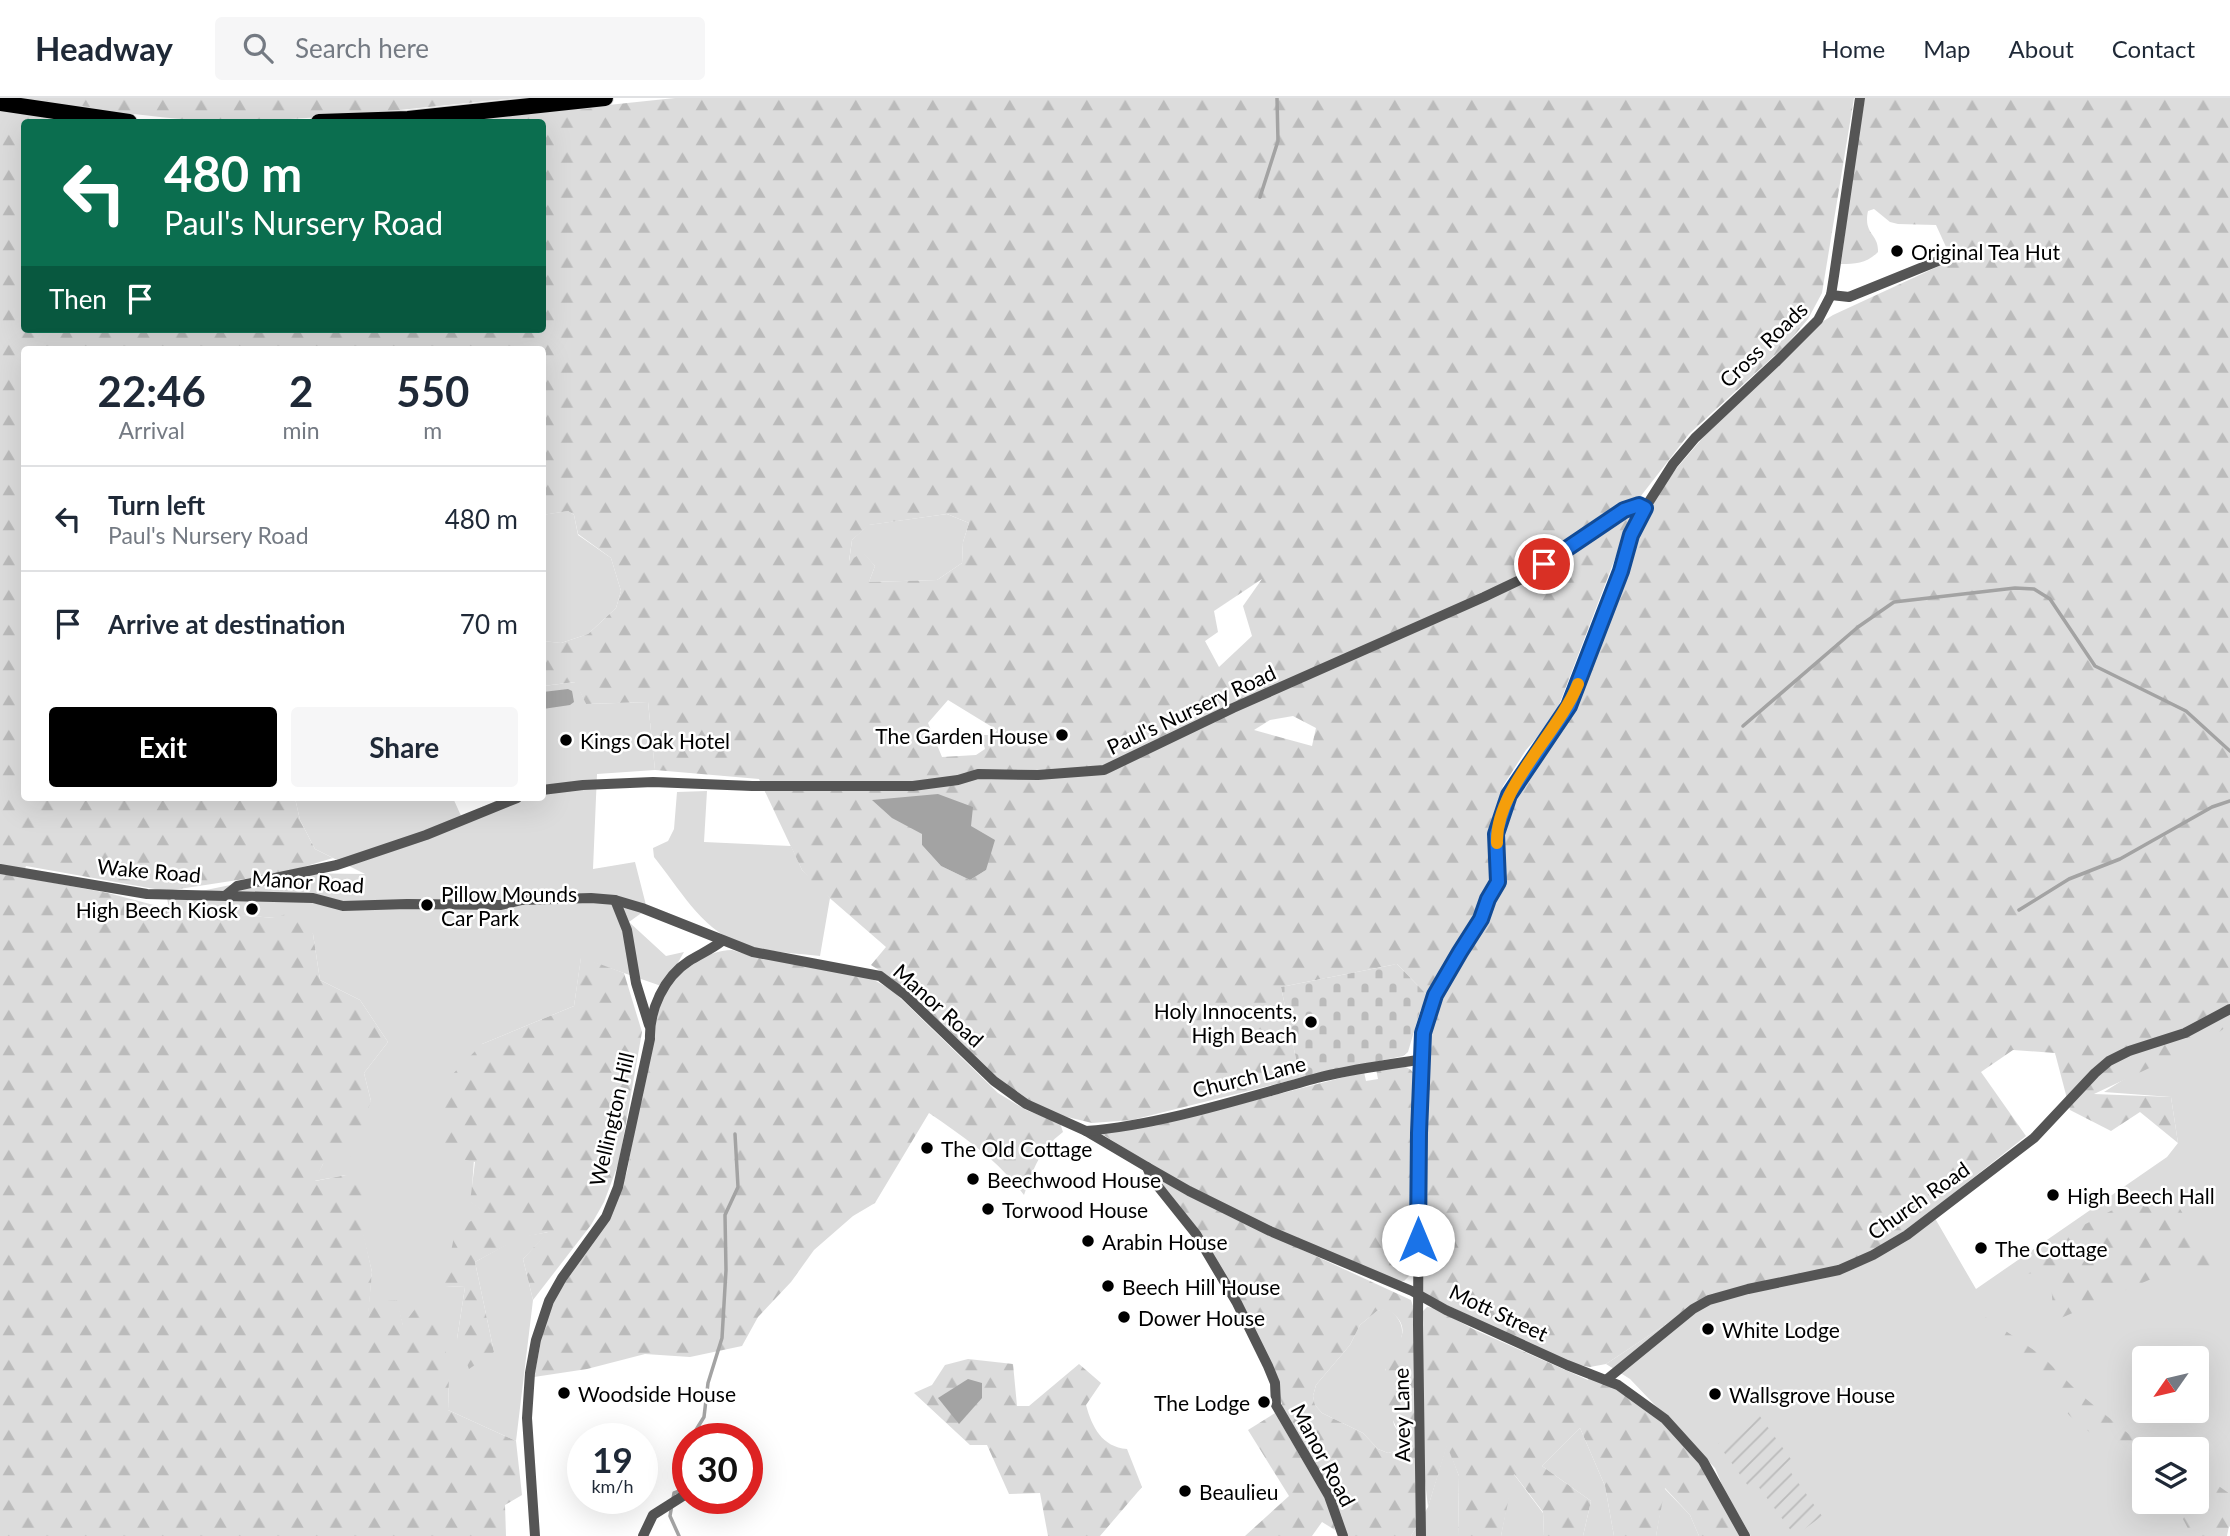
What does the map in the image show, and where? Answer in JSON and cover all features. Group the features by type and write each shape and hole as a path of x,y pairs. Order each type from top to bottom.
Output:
{"main road":[{"path":"386,119 605,98"},
{"path":"0,103 109,119"}],"street":[{"name":"Cross Roads","path":"1423,1059 1423,1033 1435,995 1481,919 1498,882 1496,834 1509,795 1569,706 1617,584 1631,535 1645,508 1673,464 1695,438 1818,320 1831,295 1860,98"},
{"path":"1831,295 1849,297 1950,256"},
{"name":"Paul's Nursery Road","path":"546,790 653,782 752,786 914,786 958,780 978,774 1038,775 1104,770 1233,708 1524,578 1624,510 1639,505 1645,508"},
{"name":"Wake Road","path":"0,869 147,894 226,895 237,886 337,865 426,835 509,801"},
{"name":"Manor Road","path":"226,895 313,898 343,906 501,905 522,900 591,898 615,900 753,952 880,975 904,994 994,1081 1026,1104 1086,1131 1147,1167 1152,1180 1211,1257 1237,1303 1275,1383 1276,1405 1329,1496 1343,1536"},
{"name":"Wellington Hill","path":"535,1536 527,1418 530,1373 536,1340 550,1301 562,1278 606,1217 618,1186 650,1039 649,1026 636,983 627,930 615,900"},
{"name":"Wellington Hill","path":"649,1026 658,998 676,972 722,941"},
{"name":"Church Road","path":"1606,1380 1693,1309 1709,1300 1839,1270 1873,1255 1907,1235 2034,1138 2109,1061 2129,1051 2185,1033 2230,1009"},
{"name":"Church Lane","path":"1086,1131 1122,1128 1318,1078 1423,1059"},
{"name":"Avey Lane","path":"1421,1536 1418,1294 1419,1133 1423,1059"},
{"name":"Mott Street","path":"1147,1167 1270,1231 1418,1294 1446,1310 1567,1365 1618,1385 1665,1419 1703,1461 1745,1536"},
{"path":"643,1536 653,1515 672,1503"}],"green space":[{"path":"19,98 519,98 285,119 192,119"},
{"path":"675,98 1854,98 1822,293 1808,319 1787,344 1689,434 1637,501 1554,718 1526,750 1503,786 1494,820 1493,856 1486,897 1476,921 1428,996 1397,964 1281,987 1300,1078 1132,1120 1092,1123 1059,1115 1016,1097 927,1010 891,978 871,965 886,947 817,887 802,870 759,779 655,770 648,702 586,704 575,682 546,686 546,641 561,643 588,634 616,608 621,591 611,558 578,534 574,515 568,511 546,515 546,346 21,346 21,801 296,801 300,820 315,849 333,858 283,873 166,891 26,866 22,877 108,893 169,909 275,918 294,911 313,934 320,980 360,1000 388,1042 364,1073 371,1101 350,1157 323,1164 315,1181 346,1175 365,1179 369,1207 360,1218 372,1272 368,1319 375,1302 397,1300 403,1325 415,1309 443,1325 449,1380 448,1410 516,1441 522,1495 505,1505 506,1536 0,1536 0,111 55,119 21,119 21,333 546,333 546,119 475,119","holes":["947,514 969,523 963,542 962,563 937,580 869,582 875,566 863,552 849,561 852,540 869,525","1262,579 1243,606 1252,636 1219,667 1205,641 1218,632 1214,611","948,700 997,730 994,735 981,735 985,749 976,755 942,757 928,723","1293,716 1316,728 1312,746 1254,730 1270,720","916,829 986,870 970,880 941,866 922,845 923,834"]},
{"path":"1865,98 2230,98 2230,1024 2207,1041 2094,1094 2171,1097 2178,1143 2140,1112 2111,1131 2070,1110 2055,1053 2013,1050 1981,1072 2026,1136 1858,1269 1713,1293 1606,1364 1590,1367 1569,1363 1424,1294 1422,1289 1424,1082 1428,1046 1437,1006 1450,978 1477,940 1497,898 1505,824 1512,799 1560,726 1636,531 1653,500 1706,434 1822,322 1952,260 1936,225 1890,222 1874,209 1868,211 1867,219 1878,252 1861,262 1841,264"},
{"path":"568,511 574,515 578,535 611,558 621,591 616,608 588,634 561,643 546,641 546,514"},
{"path":"947,514 969,523 963,542 962,563 937,580 869,582 875,566 863,553 849,562 852,540 868,525"},
{"path":"576,682 586,704 648,702 655,770 597,774 593,869 635,862 647,909 629,922 666,956 684,952 664,987 581,958 574,1006 482,1044 471,1202 485,1212 445,1286 465,1287 457,1339 494,1352 475,1262 520,1237 549,1232 523,1259 533,1300 516,1441 448,1410 449,1380 403,1326 396,1300 367,1323 372,1272 346,1175 314,1181 323,1164 371,1101 364,1073 388,1042 360,1000 320,980 313,934 275,918 169,909 167,898 289,873 365,874 315,849 300,820 296,801 454,801 462,818 495,801 546,801 546,686"},
{"path":"707,791 704,842 791,846 802,870 830,898 820,956 758,948 738,943 725,936 691,906 654,857 653,848 668,841 674,829 677,792"},
{"path":"732,950 762,958 852,972 878,982 892,990 998,1093 1026,1110 1060,1123 1063,1132 1043,1153 1024,1195 992,1160 929,1113 875,1203 853,1216 814,1250 791,1282 758,1317 742,1346 690,1357 645,1354 587,1369 534,1377 552,1300 614,1207 627,1172 656,1014 663,994 679,973 695,961 713,953"},
{"path":"581,957 624,973 642,1032 619,1162 604,1202 591,1225 533,1300 523,1259 548,1232 520,1238 475,1262 494,1352 469,1369 457,1339 465,1287 444,1286 455,1232 484,1212 470,1202 475,1162 438,1154 447,1080 482,1044 574,1006"},
{"path":"1397,964 1428,996 1420,1011 1408,1052 1403,1056 1300,1078 1281,987"},
{"path":"2230,1012 2230,1526 2222,1536 1751,1536 1725,1492 1715,1468 1630,1379 1606,1364 1713,1293 1929,1208 1976,1289 2167,1157 2178,1143 2171,1097 2104,1092"},
{"path":"1403,1066 1412,1071 1415,1079 1412,1266 1404,1281 1397,1281 1254,1221 1162,1172 1102,1134 1236,1105 1364,1072 1366,1081 1378,1079 1376,1069"},
{"path":"1156,1178 1231,1217 1411,1300 1414,1309 1418,1524 1411,1536 1347,1536 1283,1409 1273,1369 1261,1341","holes":["1387,1309 1401,1324 1401,1339 1388,1362 1384,1388 1391,1415 1403,1439 1399,1450 1388,1453 1378,1449 1363,1433 1322,1413 1315,1405 1313,1396 1316,1385 1350,1345 1360,1325 1377,1311"]},
{"path":"2165,1183 2219,1276 2186,1264 2054,1321 2050,1271 2003,1277 2072,1231"},
{"path":"1427,1307 1588,1380 1589,1374 1645,1407 1675,1434 1699,1461 1751,1536 1699,1536 1690,1515 1665,1488 1656,1536 1614,1536 1605,1486 1580,1428 1542,1466 1591,1501 1583,1536 1544,1536 1543,1512 1514,1474 1501,1536 1458,1536 1459,1476 1447,1446 1428,1507 1423,1464 1421,1313"},
{"path":"1387,1308 1400,1323 1402,1331 1399,1346 1385,1370 1394,1425 1403,1439 1399,1450 1388,1453 1378,1449 1363,1433 1322,1413 1315,1405 1313,1396 1316,1385 1350,1345 1360,1325 1377,1311"},
{"path":"1985,1317 2041,1355 2080,1394 2132,1437 2132,1467 2070,1416"},
{"path":"968,1359 1013,1364 1017,1406 1029,1406 1079,1364 1101,1383 1086,1405 1091,1421 1105,1440 1127,1449 1142,1487 1100,1536 1048,1536 1040,1493 1009,1494 987,1445 970,1445 914,1393 932,1385 945,1365"},
{"path":"1275,1413 1331,1509 1335,1530 1322,1522 1312,1536 1245,1536 1289,1496 1248,1430"},
{"path":"1759,1415 1793,1462 1787,1467 1822,1516 1795,1536 1758,1486 1751,1490 1718,1444"},
{"path":"1580,1428 1605,1486 1614,1536 1583,1536 1591,1501 1542,1466"},
{"path":"1447,1444 1459,1476 1458,1536 1411,1536 1428,1507"},
{"path":"1513,1473 1543,1513 1544,1536 1501,1536"},
{"path":"2209,1479 2230,1494 2227,1536 2192,1536 2180,1514 2209,1514"},
{"path":"1664,1488 1690,1515 1699,1536 1656,1536"}],"shaded area":[{"path":"568,689 572,691 574,702 546,709 546,692"},
{"path":"938,794 973,807 971,826 995,840 986,870 970,880 941,866 922,845 922,834 892,818 872,800"},
{"path":"968,1379 982,1383 982,1398 959,1424 938,1398"}],"waterway":[{"path":"1260,197 1278,141 1277,98"},
{"path":"1743,726 1858,627 1894,602 2015,588 2034,589 2050,599 2095,666 2186,711 2230,751"},
{"path":"2019,910 2069,879 2120,859 2212,807 2230,801"},
{"path":"700,1423 704,1417 708,1383 722,1338 726,1270 725,1215 738,1187 735,1134"},
{"path":"672,1504 670,1516 679,1536"}],"slow traffic":[{"path":"1497,843 1496,834 1509,795 1569,706 1578,684"}],"place":[{"name":"Original Tea Hut","path":"1897,251"},
{"name":"The Garden House","path":"1062,735"},
{"name":"Kings Oak Hotel","path":"566,740"},
{"name":"Pillow Mounds Car Park","path":"427,905"},
{"name":"High Beech Kiosk","path":"252,909"},
{"name":"Holy Innocents, High Beach","path":"1311,1022"},
{"name":"The Old Cottage","path":"927,1148"},
{"name":"Beechwood House","path":"973,1179"},
{"name":"High Beech Hall","path":"2053,1195"},
{"name":"Torwood House","path":"988,1209"},
{"name":"Arabin House","path":"1088,1241"},
{"name":"The Cottage","path":"1981,1248"},
{"name":"Beech Hill House","path":"1108,1286"},
{"name":"Dower House","path":"1124,1317"},
{"name":"White Lodge","path":"1708,1329"},
{"name":"Woodside House","path":"564,1393"},
{"name":"Wallsgrove House","path":"1715,1394"},
{"name":"The Lodge","path":"1264,1402"},
{"name":"Beaulieu","path":"1185,1491"}],"route":[{"path":"1418,1240 1423,1033 1435,995 1481,919 1498,882 1496,834 1509,795 1569,706 1621,571 1631,535 1645,508 1639,505 1624,510 1544,564"}]}
